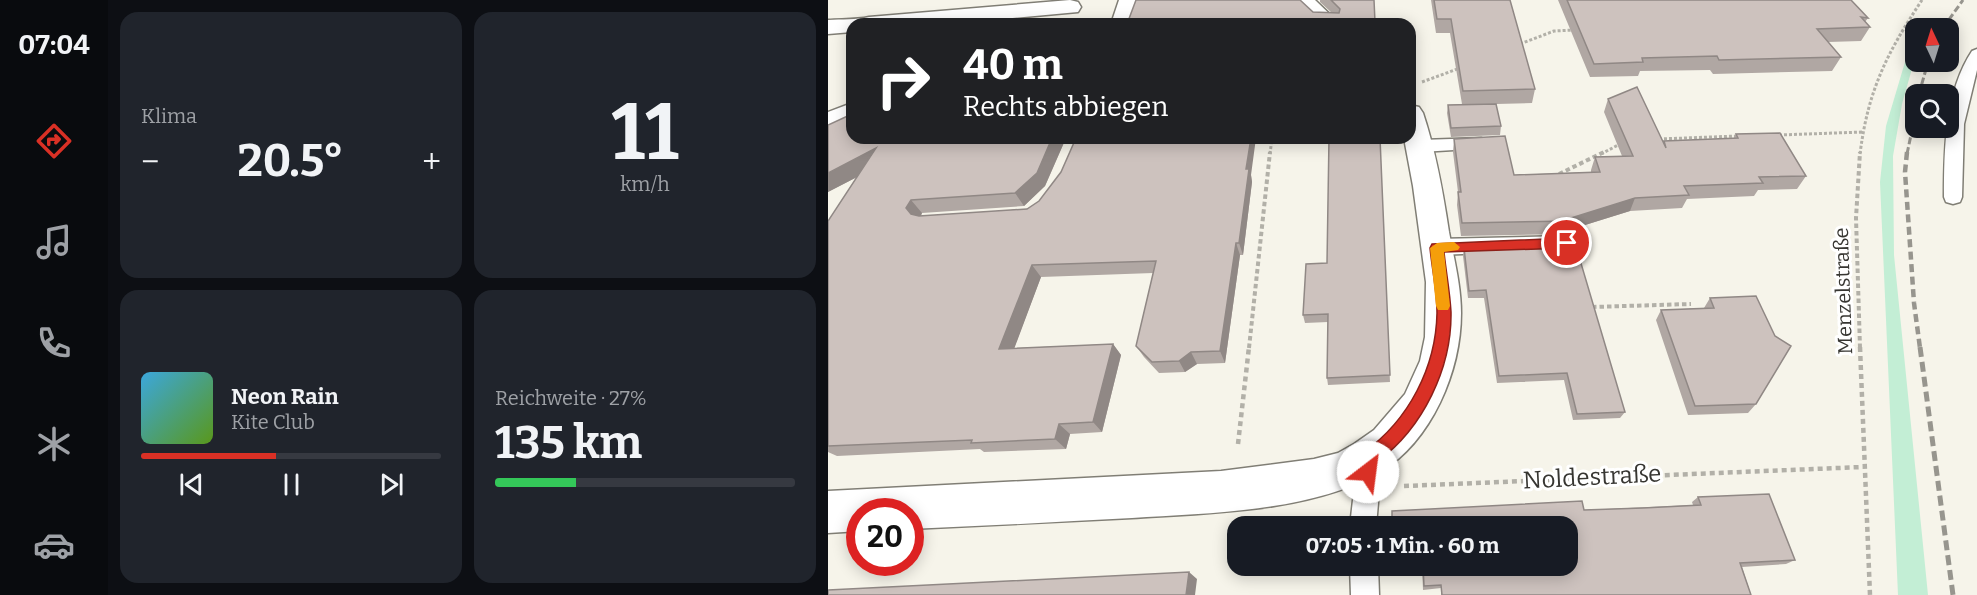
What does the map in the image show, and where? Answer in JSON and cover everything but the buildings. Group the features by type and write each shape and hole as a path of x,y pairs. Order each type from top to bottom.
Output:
{"street":[{"path":"1047,18 1070,7 1093,0"},
{"path":"1124,18 1130,0"},
{"path":"1302,0 1322,18"},
{"path":"940,18 1070,7"},
{"path":"828,27 846,26"},
{"path":"828,512 1233,491 1308,480 1346,469 1368,472 1426,391 1437,367 1444,313 1416,98"},
{"path":"828,123 846,114"}],"lane":[{"path":"1953,197 1954,141 1966,73 1977,54"},
{"path":"1421,146 1500,143"},
{"path":"1437,248 1567,243"},
{"path":"1364,516 1368,472"},
{"path":"1364,576 1365,595"}],"path":[{"name":"Menzelstraße","path":"1870,595 1862,467 1856,195 1863,132 1869,103 1881,69 1900,32 1922,0"},
{"path":"1510,48 1554,31 1578,30"},
{"path":"1416,98 1466,65"},
{"path":"1769,135 1863,132"},
{"path":"1652,139 1746,136"},
{"path":"1558,175 1628,140"},
{"path":"1233,491 1271,144"},
{"path":"1585,308 1691,304"},
{"name":"Noldestraße","path":"1368,472 1862,467"}],"green space":[{"path":"1905,62 1905,72 1911,72 1908,84 1905,84 1893,156 1894,255 1928,595 1898,595 1880,182 1886,126"}],"railway":[{"path":"1950,18 1963,0"},
{"path":"1922,84 1925,72"},
{"path":"1907,154 1910,138"},
{"path":"1907,152 1905,172 1914,303 1920,348"},
{"path":"1920,347 1953,595"}],"slow traffic":[{"path":"1443,306 1437,248 1454,247"}],"route":[{"path":"1368,472 1370,457 1383,448 1406,422 1426,391 1437,367 1444,313 1437,248 1567,243"}]}
